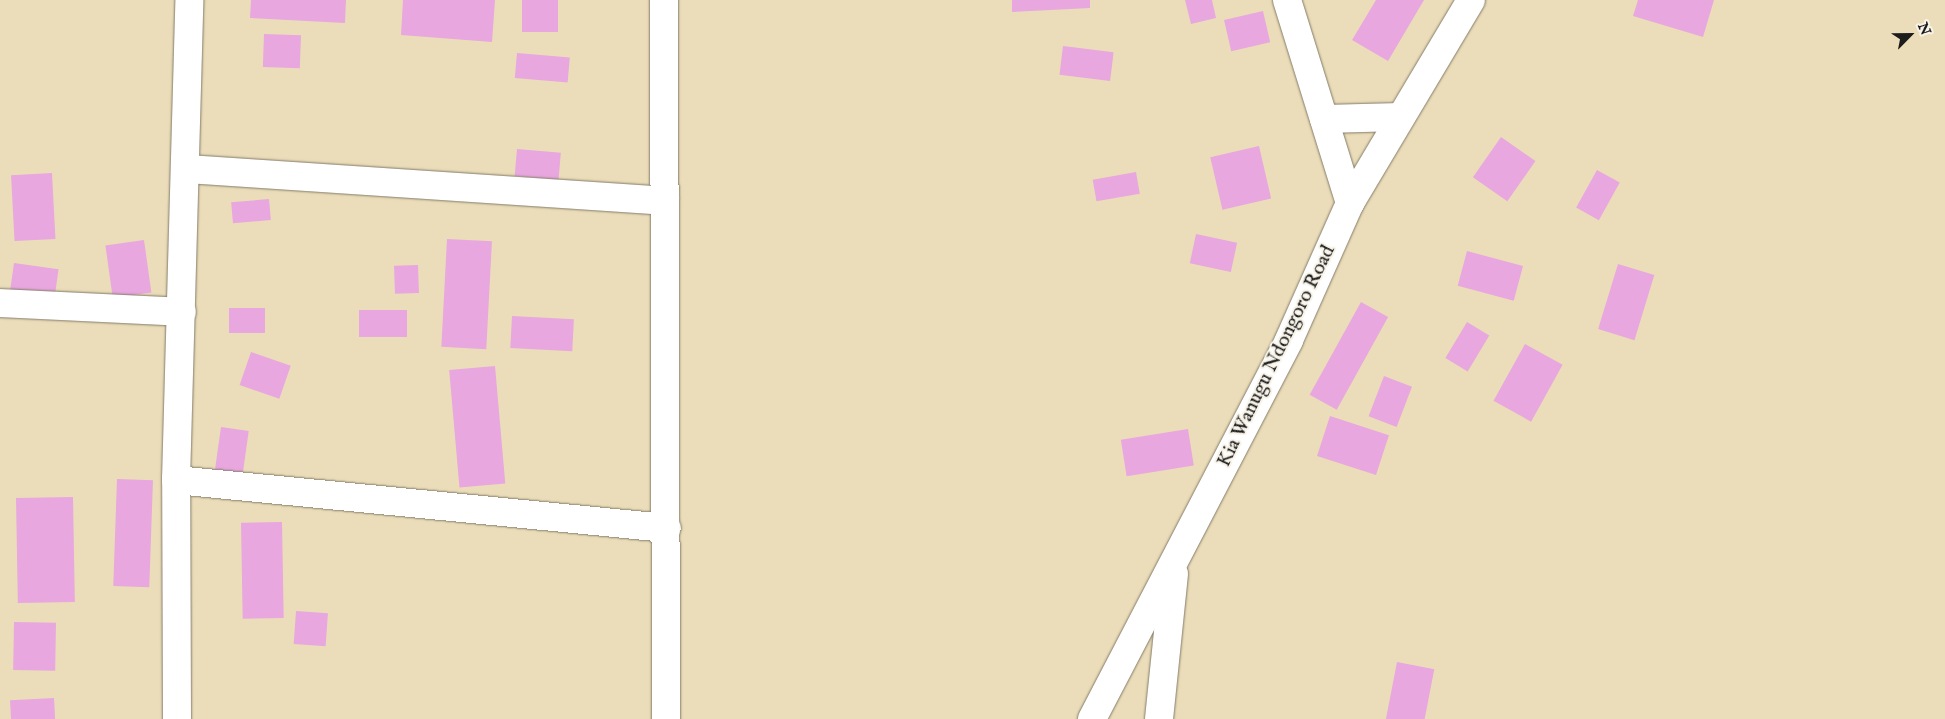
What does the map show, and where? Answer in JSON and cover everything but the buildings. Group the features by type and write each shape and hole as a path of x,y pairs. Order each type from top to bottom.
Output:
{"street":[{"path":"177,719 176,480 186,169 189,0"},
{"path":"664,0 667,528 666,719"},
{"path":"1287,0 1350,203"},
{"name":"Kia Wanugu Ndongoro Road","path":"1092,719 1177,552 1289,340 1350,203 1471,0"},
{"path":"1324,118 1401,117"},
{"path":"186,169 665,201"},
{"path":"0,303 182,312"},
{"path":"176,480 667,528"},
{"path":"1159,719 1161,673 1177,552"},
{"path":"1120,664 1161,673"}]}
